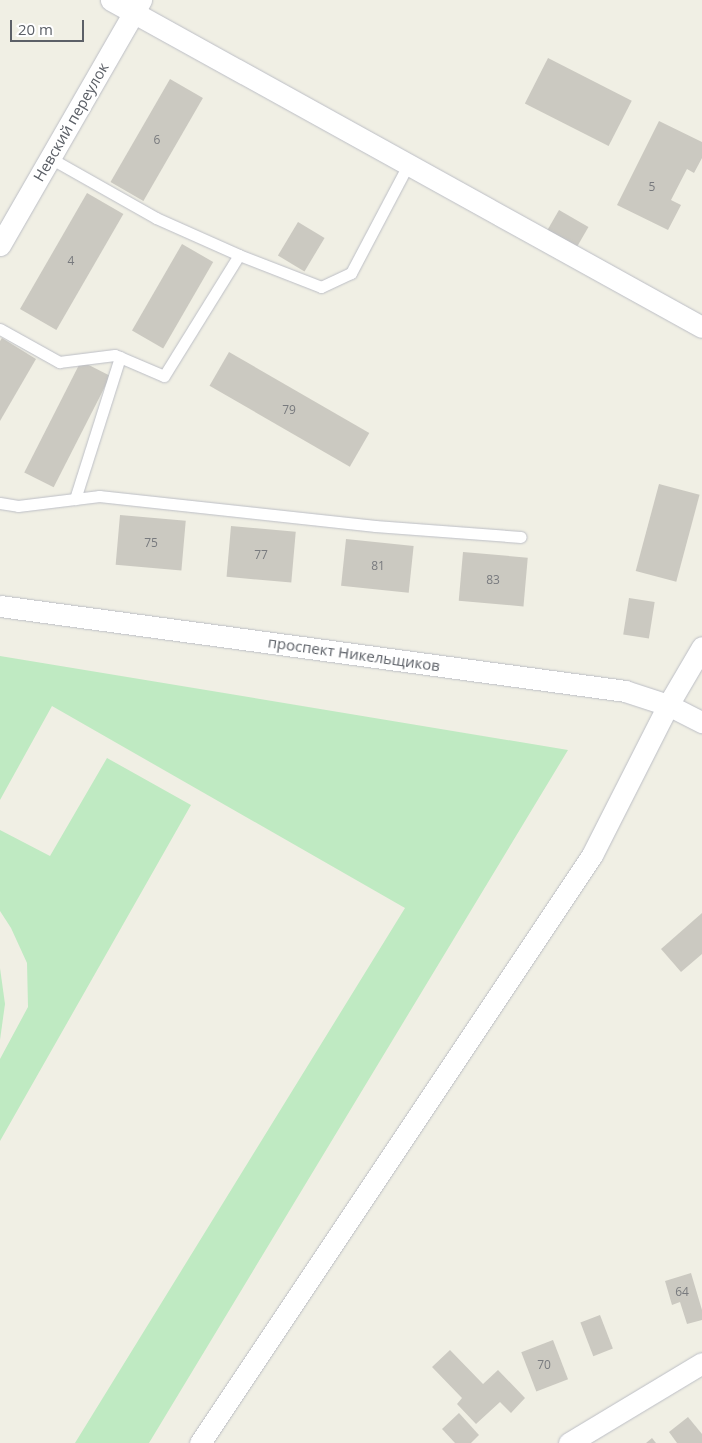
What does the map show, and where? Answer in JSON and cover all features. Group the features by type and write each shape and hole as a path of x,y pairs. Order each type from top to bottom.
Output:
{"street":[{"path":"111,0 137,7 408,165 702,327"},
{"name":"Невский переулок","path":"0,245 137,7"},
{"name":"проспект Никельщиков","path":"0,606 625,691 668,705 702,722"},
{"path":"200,1443 592,855 668,705 702,647"},
{"path":"569,1443 702,1363"}],"lane":[{"path":"50,158 156,218 239,255 321,287 351,273 408,165"},
{"path":"0,329 59,362 115,354 164,376 239,255"},
{"path":"75,499 120,357"},
{"path":"0,503 18,506 99,496 375,526 521,538"}],"green space":[{"path":"0,656 568,750 149,1443 75,1443 405,908 52,706 0,800"},
{"path":"107,758 191,805 0,1141 0,1059 28,1007 27,963 11,928 0,911 0,830 50,856"},
{"path":"0,968 5,1004 0,1040"}],"building":[{"path":"548,58 632,101 609,146 525,103"},
{"path":"170,79 203,98 143,201 110,182"},
{"path":"659,121 702,142 702,158 694,173 687,169 671,200 681,205 668,230 617,205"},
{"path":"87,193 123,214 56,330 20,309"},
{"path":"559,210 588,227 576,248 547,231"},
{"path":"298,222 325,238 304,271 278,255"},
{"path":"182,244 213,262 163,349 132,331"},
{"path":"2,338 36,359 0,421 0,341"},
{"path":"229,352 369,433 350,467 210,386"},
{"path":"81,361 110,376 54,487 24,472"},
{"path":"659,484 700,495 676,582 636,571"},
{"path":"120,515 186,521 181,571 116,565"},
{"path":"231,526 296,532 291,582 227,577"},
{"path":"346,539 414,546 409,593 341,586"},
{"path":"463,552 528,558 523,606 459,601"},
{"path":"629,598 655,602 649,639 623,635"},
{"path":"702,913 702,954 681,972 661,949"},
{"path":"691,1273 702,1310 702,1320 687,1324 680,1302 672,1305 665,1281"},
{"path":"600,1315 613,1349 593,1356 580,1323"},
{"path":"553,1340 568,1379 536,1391 521,1352"},
{"path":"450,1350 483,1384 498,1370 525,1398 511,1413 500,1402 476,1424 457,1404 462,1398 432,1367"},
{"path":"459,1413 479,1435 471,1443 455,1443 442,1429"},
{"path":"688,1417 702,1434 702,1443 677,1443 669,1432"},
{"path":"652,1438 656,1443 646,1443"}]}
